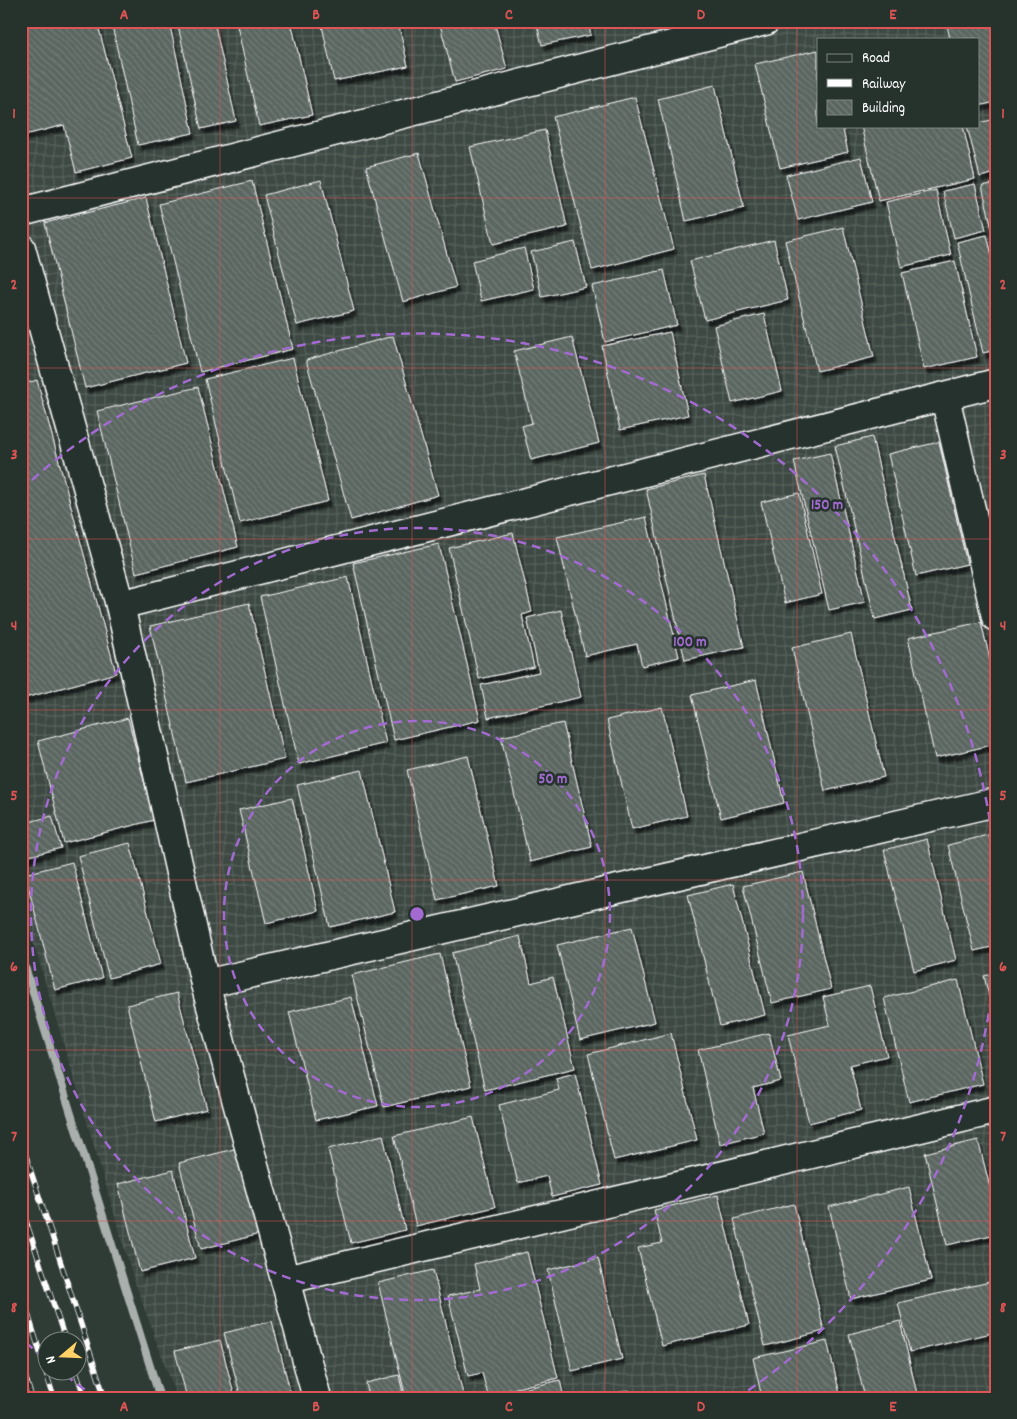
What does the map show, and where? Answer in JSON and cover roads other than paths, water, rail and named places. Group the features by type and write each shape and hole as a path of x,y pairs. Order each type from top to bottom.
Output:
{"street":[{"path":"21,212 765,21"},
{"path":"21,248 120,605 205,984 317,1398"},
{"path":"120,605 996,383"},
{"path":"945,397 996,617"},
{"path":"205,984 996,802"},
{"path":"285,1280 996,1110"}],"waterway":[{"path":"21,954 160,1398"}],"railway":[{"path":"21,1141 105,1398"},
{"path":"21,1206 63,1332"},
{"path":"21,1291 54,1398"},
{"path":"21,1363 32,1398"},
{"path":"79,1382 85,1398"}]}
